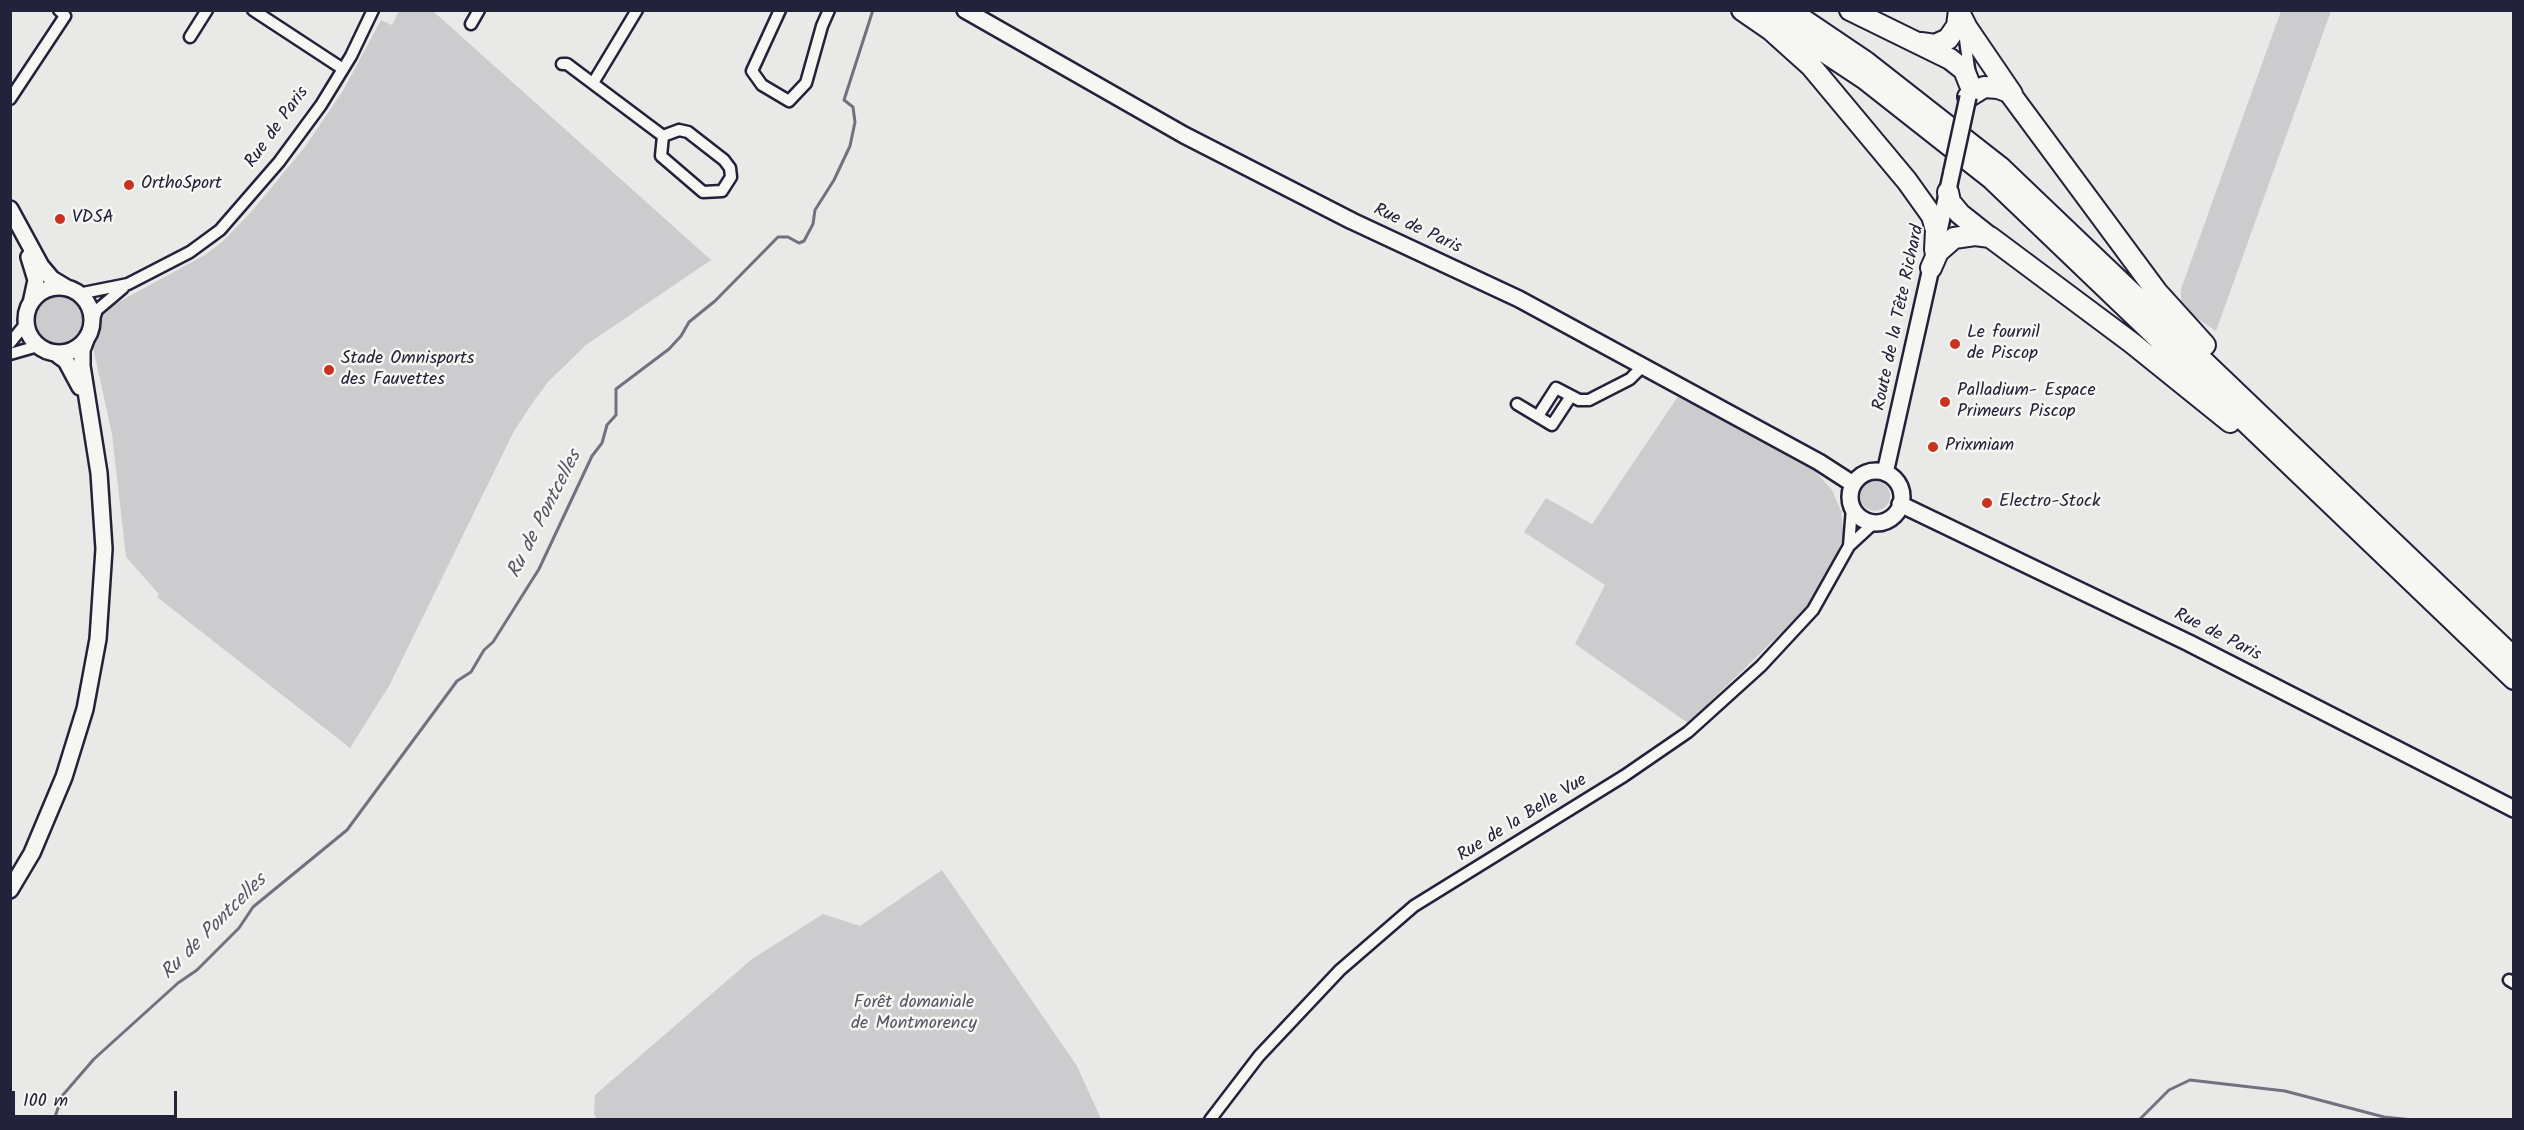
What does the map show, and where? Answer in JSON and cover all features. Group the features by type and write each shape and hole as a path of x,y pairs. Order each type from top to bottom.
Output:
{"highway":[{"path":"1742,10 1771,30 1811,66 1907,181 1932,216 1936,230 1933,259"},
{"path":"1761,10 1865,79 1992,179 2514,679"},
{"path":"1789,10 1884,76 2000,167 2514,658"},
{"path":"1850,10 1958,64 1968,77 1969,91 1998,88 2009,92 2017,101"},
{"path":"1960,12 1967,28 2017,101 2157,292 2315,468"},
{"path":"1911,40 1924,44 1944,42 1956,26 1960,12"},
{"path":"1907,181 1919,191 1929,193 1942,190 1950,181"},
{"path":"1950,181 1950,202 1960,214 2188,387 2243,433 2476,643"},
{"path":"1933,259 1954,238 1975,235 1990,237"}],"street":[{"path":"10,99 64,16 59,10"},
{"path":"190,37 207,10"},
{"path":"253,10 343,69"},
{"name":"Rue de Paris","path":"89,332 102,304 128,284 190,252 220,230 279,162 343,69 373,10"},
{"path":"471,24 479,10"},
{"path":"593,83 637,10"},
{"path":"780,10 752,71 762,85 789,101 806,82 829,10"},
{"name":"Rue de Paris","path":"965,10 1184,135 1352,220 1519,299 1819,462 1853,484"},
{"path":"1960,12 1969,91"},
{"path":"561,64 567,64 663,136"},
{"name":"Route de la Tête Richard","path":"1885,473 1969,91"},
{"path":"671,131 688,132 724,160 731,177 728,184 722,191 703,192 661,156 663,136 671,131"},
{"path":"10,209 41,266 52,279 74,292 89,308 89,332 82,358 85,395 99,473 104,549 102,605 85,708 64,777 47,820 11,889"},
{"path":"10,223 35,274 36,285 23,327 10,343"},
{"name":"Rue de Paris","path":"74,292 128,284"},
{"path":"74,292 51,289 35,298 28,312 31,338 38,346 55,353 66,361 85,395"},
{"path":"55,353 74,350 89,332"},
{"path":"10,354 38,346"},
{"path":"1538,416 1556,388 1579,400 1589,400 1630,379 1642,367"},
{"path":"1517,404 1552,425 1571,396"},
{"path":"1885,473 1897,482 1901,497 1900,504 1891,518 1875,522 1862,518 1852,508 1850,491 1853,484 1864,474 1885,473"},
{"name":"Rue de Paris","path":"1900,504 2189,643 2514,809"},
{"name":"Rue de la Belle Vue","path":"1850,546 1852,508"},
{"name":"Rue de la Belle Vue","path":"1210,1119 1259,1056 1340,970 1414,906 1624,776 1688,732 1761,666 1813,610 1850,546 1875,522"}],"green space":[{"name":"Stade Omnisports des Fauvettes","path":"399,11 433,11 711,260 586,345 548,382 514,431 389,686 350,748 157,597 159,594 126,557 112,434 92,343 100,312 205,255 222,242 252,211 305,147 344,89 381,20 392,25"},
{"path":"2281,11 2331,11 2216,331 2192,315 2181,302 2181,289"},
{"path":"59,294 68,296 79,305 84,319 82,328 73,339 59,344 50,342 39,333 34,319 36,310 45,299"},
{"path":"1679,395 1814,470 1832,490 1841,511 1844,536 1830,569 1805,610 1688,723 1575,644 1605,585 1524,532 1546,498 1592,524"},
{"path":"1875,481 1885,486 1890,496 1885,506 1875,511 1865,506 1860,496 1865,486"},
{"name":"Forêt domaniale de Montmorency","path":"942,870 1077,1066 1101,1119 597,1119 594,1114 595,1095 752,959 823,914 860,926"}],"waterway":[{"name":"Ru de Pontcelles","path":"54,1120 62,1096 94,1059 178,983 197,970 239,928 253,907 347,830 457,681 471,672 484,650 493,642 539,569 592,456 602,443 607,425 616,415 616,389 669,349 681,336 689,322 715,301 778,237 788,237 799,243 804,241 813,224 815,210 834,180 850,146 855,122 853,107 844,100 873,10"},
{"path":"2139,1120 2169,1090 2190,1080 2285,1091 2384,1117 2413,1120"}],"place":[{"name":"OrthoSport","path":"129,185"},
{"name":"VDSA","path":"60,219"},
{"name":"Le fournil de Piscop","path":"1955,344"},
{"name":"Stade Omnisports des Fauvettes","path":"329,370"},
{"name":"Palladium- Espace Primeurs Piscop","path":"1945,402"},
{"name":"Prixmiam","path":"1933,447"},
{"name":"Electro-Stock","path":"1987,503"}]}
